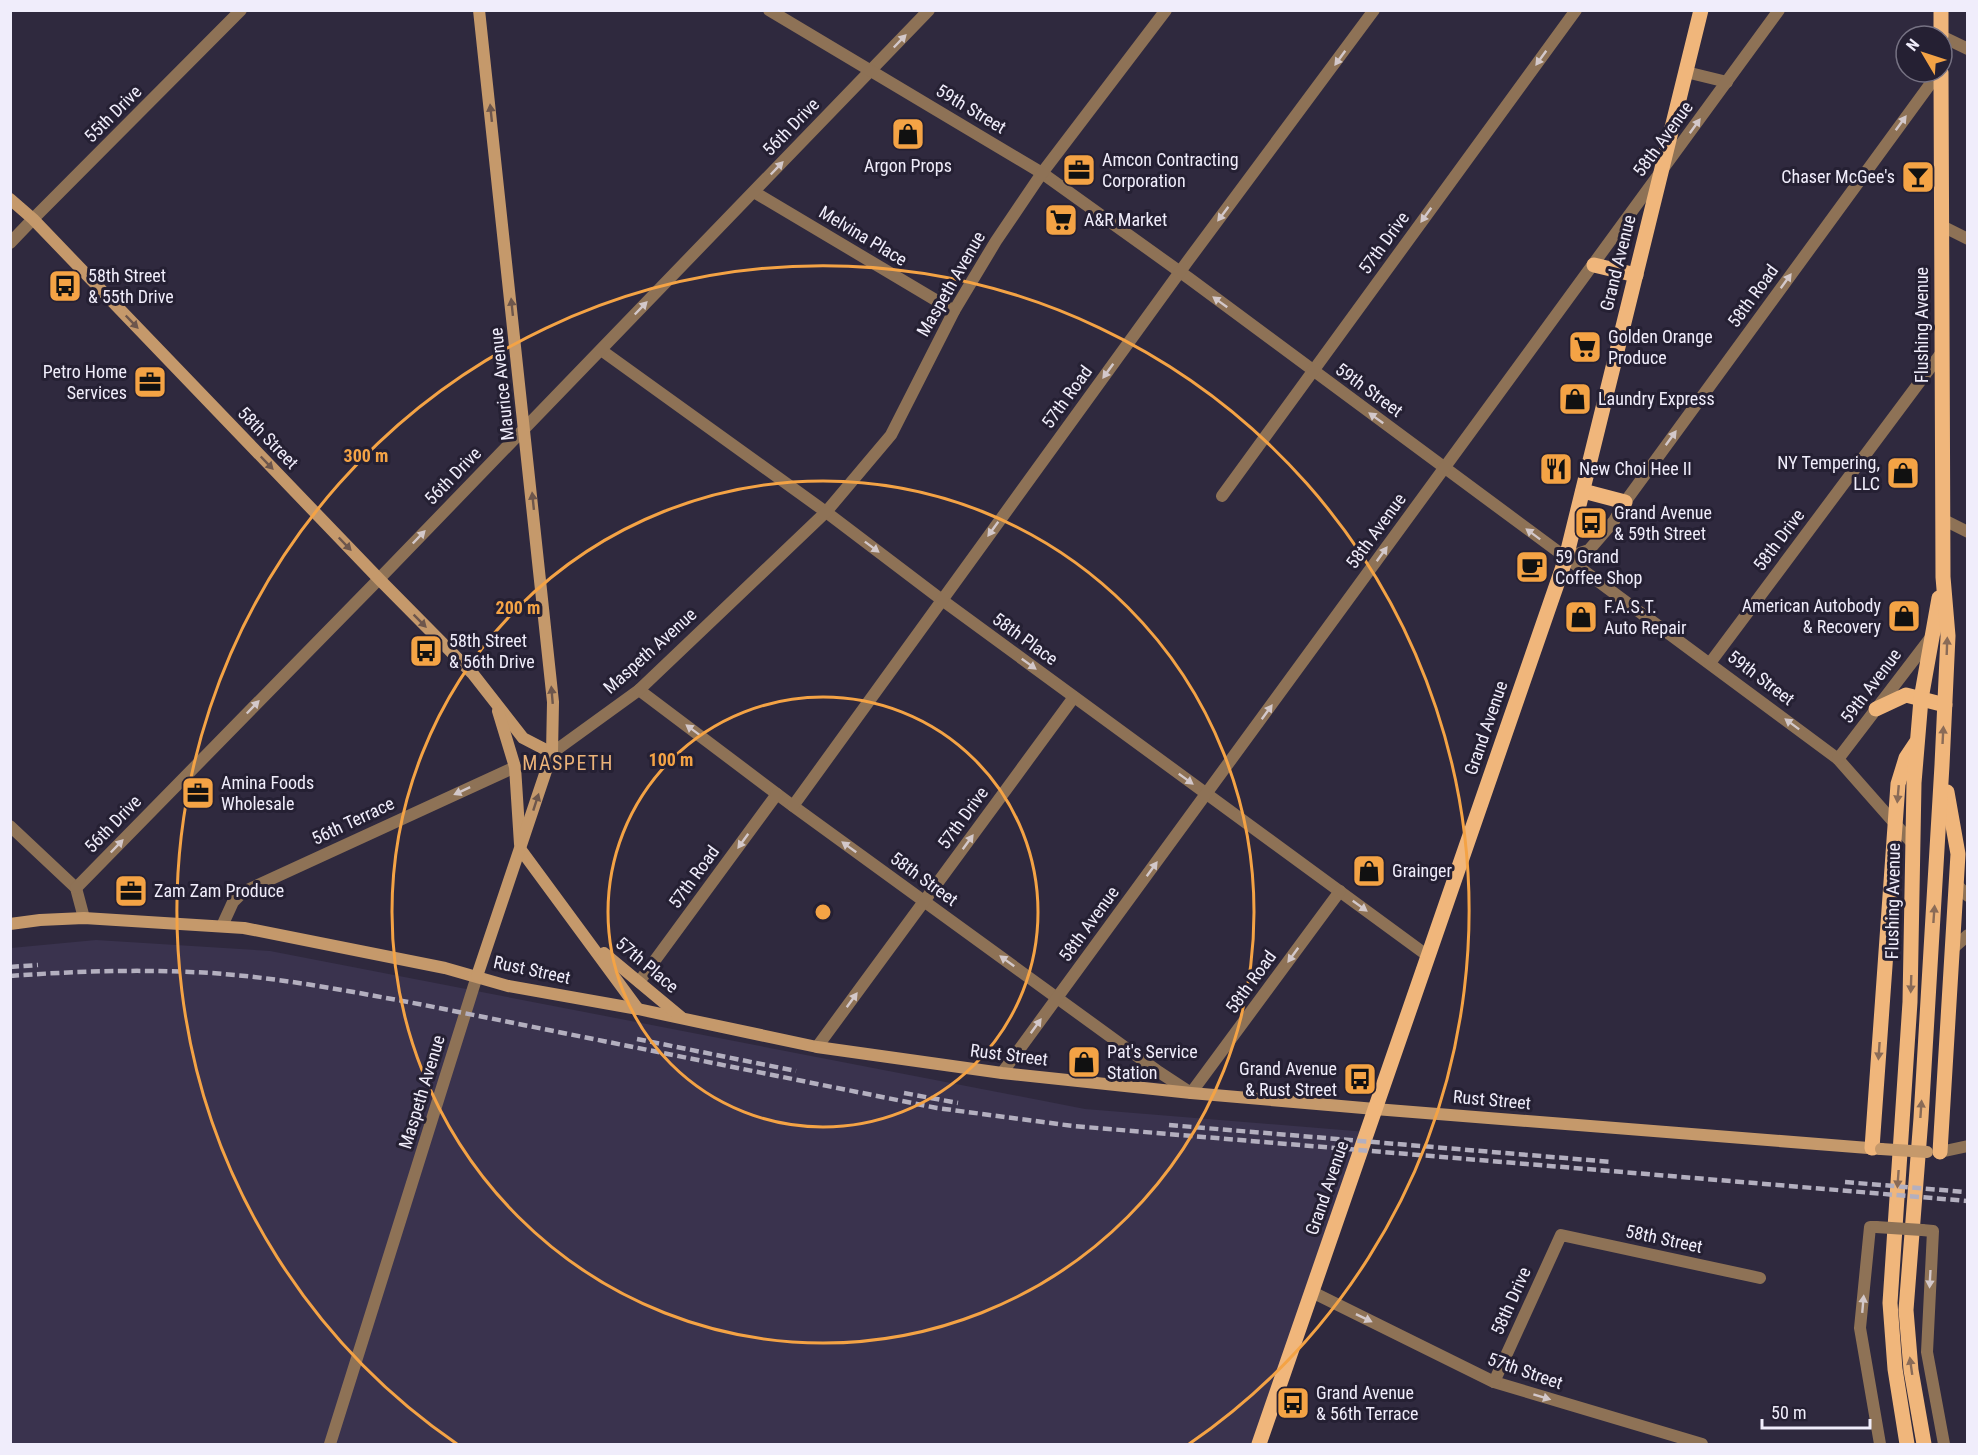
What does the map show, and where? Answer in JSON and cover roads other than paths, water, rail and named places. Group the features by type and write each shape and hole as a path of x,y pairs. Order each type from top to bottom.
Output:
{"main road":[{"name":"Maurice Avenue","path":"479,10 553,702 552,753"},
{"name":"Grand Avenue","path":"1259,1444 1566,558 1701,10"},
{"name":"Flushing Avenue","path":"1924,1444 1911,1370 1906,1310 1942,765 1948,636 1943,577 1942,519 1940,84"},
{"name":"58th Street","path":"10,199 33,219 378,579 473,674 522,738 552,753"},
{"path":"1594,264 1636,275"},
{"path":"1582,491 1625,502"},
{"name":"Flushing Avenue","path":"1907,1444 1894,1369 1890,1303 1910,1002 1914,783 1921,699 1943,577"},
{"path":"1876,709 1906,695 1945,705"},
{"name":"58th Street","path":"496,704 515,767 521,850"},
{"path":"1877,1148 1898,784 1906,758 1918,740"},
{"name":"Maspeth Avenue","path":"477,976 552,753"},
{"path":"1934,1152 1958,854 1942,765"},
{"name":"57th Place","path":"521,850 638,1009"},
{"name":"Rust Street","path":"10,924 84,918 244,928 445,968 508,986 638,1009 817,1047 1002,1073 1375,1109 1934,1152"},
{"name":"57th Place","path":"589,941 682,1018"}],"street":[{"name":"55th Drive","path":"10,243 241,10"},
{"name":"59th Street","path":"769,10 1042,173 1180,273 1838,759 1913,844"},
{"name":"56th Drive","path":"76,888 929,10"},
{"name":"Maspeth Avenue","path":"552,753 639,690 826,512 891,435 954,311 996,241 1042,173 1166,10"},
{"name":"57th Road","path":"793,806 1374,10"},
{"name":"57th Drive","path":"1222,496 1576,10"},
{"name":"58th Avenue","path":"1002,1073 1779,10"},
{"path":"1954,42 1968,49"},
{"path":"1686,72 1727,82"},
{"name":"58th Road","path":"1566,558 1589,550 1614,521 1625,502 1931,84"},
{"name":"Melvina Place","path":"754,192 954,311"},
{"path":"1942,226 1968,239"},
{"name":"58th Place","path":"601,350 826,512 942,600 1428,956"},
{"name":"58th Drive","path":"1710,663 1942,352"},
{"path":"1942,519 1968,532"},
{"name":"59th Avenue","path":"1838,759 1933,635"},
{"name":"58th Street","path":"639,690 793,806 1191,1093"},
{"name":"57th Drive","path":"817,1047 1074,697"},
{"name":"56th Terrace","path":"222,926 233,902 243,892 515,767"},
{"name":"57th Road","path":"639,982 777,794"},
{"path":"10,826 76,888 84,918"},
{"path":"1956,884 1968,896"},
{"name":"58th Road","path":"1191,1093 1340,891"},
{"path":"1951,950 1968,935"},
{"name":"Maspeth Avenue","path":"330,1444 477,976"},
{"path":"1934,1152 1968,1146"},
{"path":"1880,1444 1860,1328 1870,1227 1933,1231 1927,1352 1944,1444"},
{"name":"58th Drive","path":"1494,1382 1561,1235"},
{"name":"58th Street","path":"1561,1235 1760,1278"},
{"name":"57th Street","path":"1312,1292 1494,1382 1702,1444"}],"railway":[{"path":"10,967 38,965"},
{"path":"10,976 161,971 238,975 292,982 424,1005 937,1108 1073,1126 1968,1201"},
{"path":"637,1039 796,1071"},
{"path":"904,1093 958,1103"},
{"path":"1169,1125 1612,1162"},
{"path":"1845,1182 1965,1192"}],"place":[{"name":"Argon Props","path":"908,134"},
{"name":"Amcon Contracting Corporation","path":"1079,170"},
{"name":"Chaser McGee's","path":"1918,177"},
{"name":"A&R Market","path":"1061,220"},
{"name":"58th Street & 55th Drive","path":"65,286"},
{"name":"Golden Orange Produce","path":"1585,347"},
{"name":"Petro Home Services","path":"150,382"},
{"name":"Laundry Express","path":"1575,399"},
{"name":"New Choi Hee II","path":"1556,469"},
{"name":"NY Tempering, LLC","path":"1903,473"},
{"name":"Grand Avenue & 59th Street","path":"1591,523"},
{"name":"59 Grand Coffee Shop","path":"1532,567"},
{"name":"American Autobody & Recovery","path":"1904,616"},
{"name":"F.A.S.T. Auto Repair","path":"1581,617"},
{"name":"58th Street & 56th Drive","path":"426,651"},
{"name":"Amina Foods Wholesale","path":"198,793"},
{"name":"Grainger","path":"1369,871"},
{"name":"Zam Zam Produce","path":"131,891"},
{"name":"Pat's Service Station","path":"1084,1062"},
{"name":"Grand Avenue & Rust Street","path":"1360,1079"},
{"name":"Grand Avenue & 56th Terrace","path":"1293,1403"}],"district":[{"name":"MASPETH","path":"568,763"}]}
